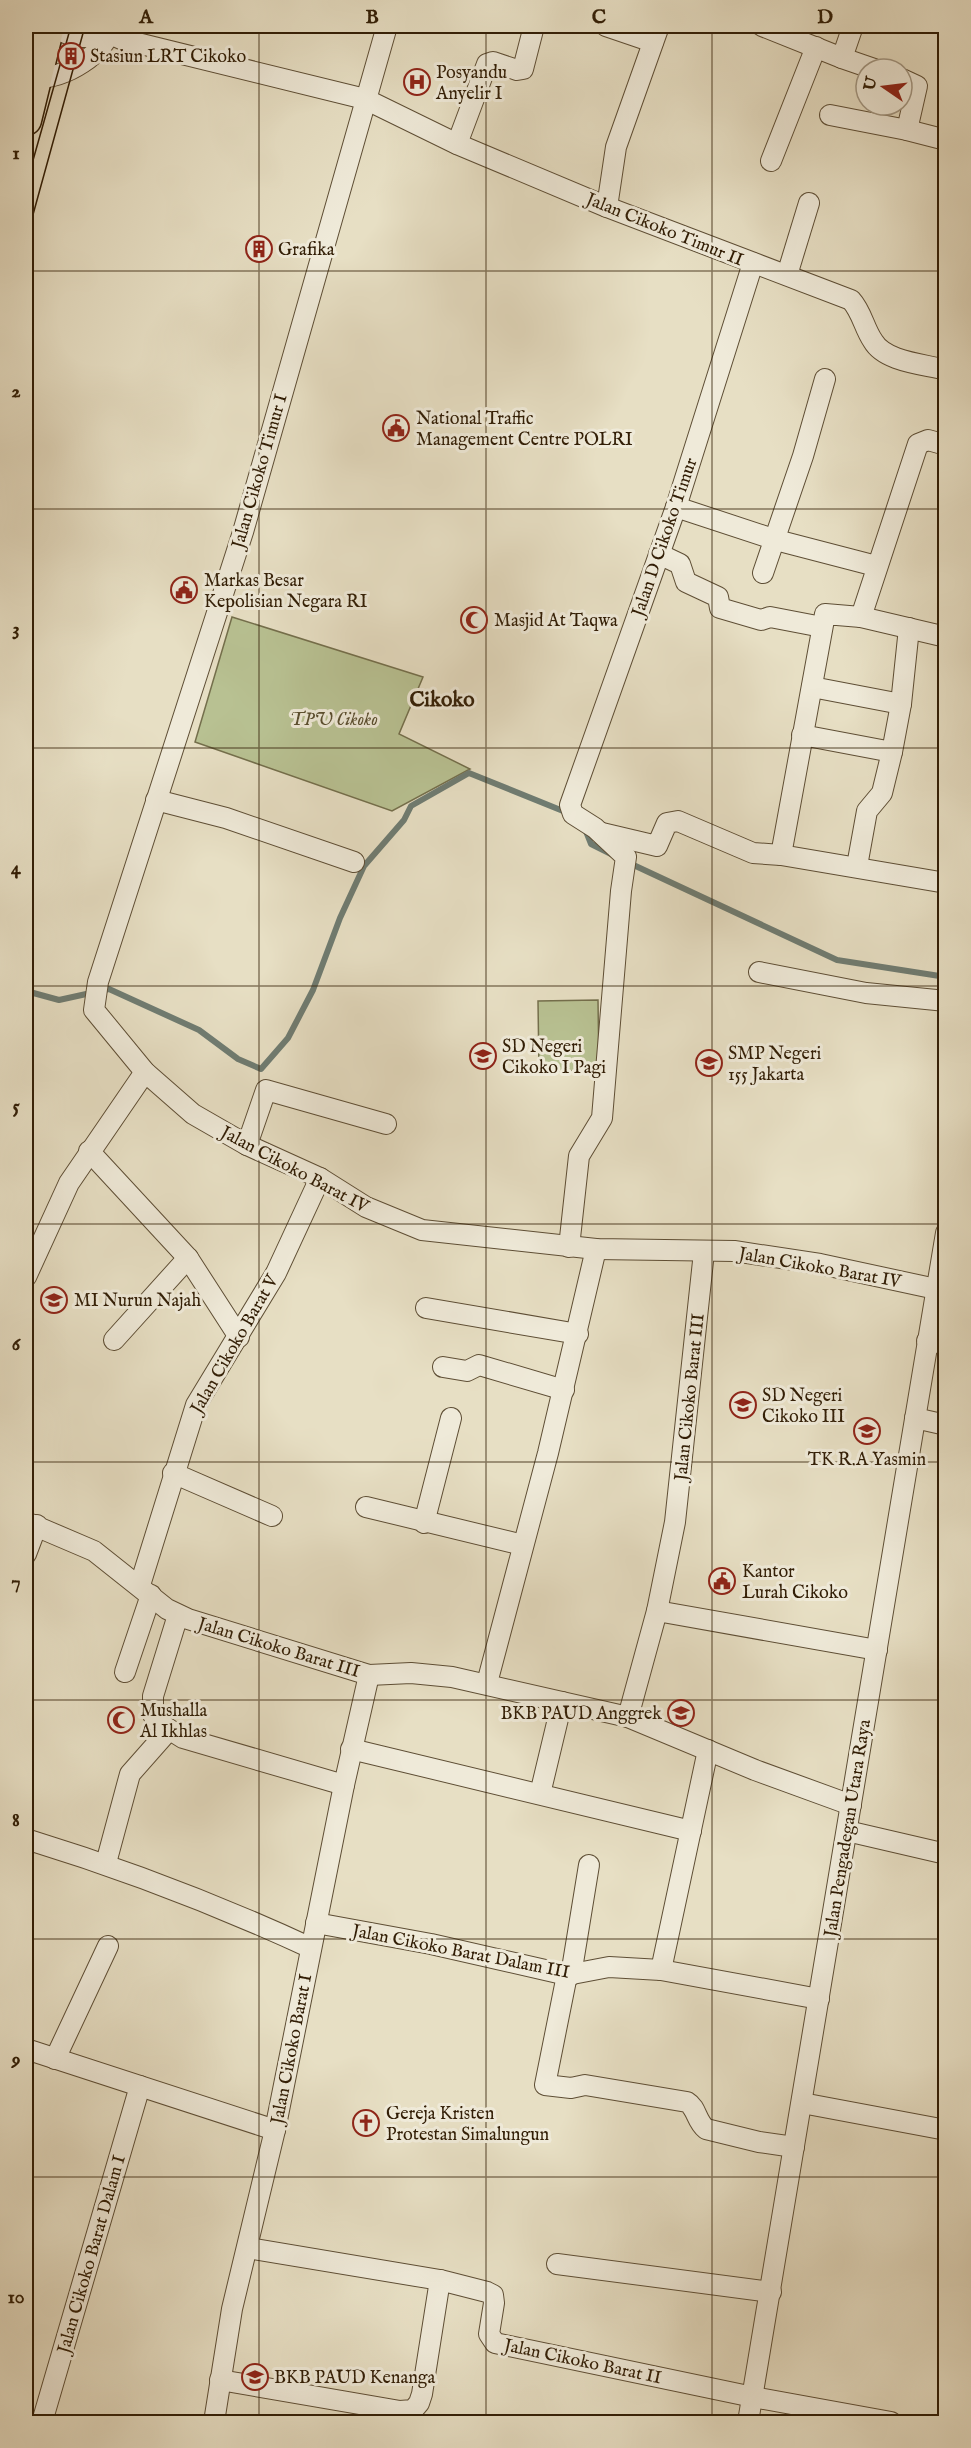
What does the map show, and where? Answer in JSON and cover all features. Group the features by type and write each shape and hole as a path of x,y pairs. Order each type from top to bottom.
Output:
{"highway":[{"path":"26,120 49,26"}],"street":[{"path":"56,26 73,37 88,38 111,30"},
{"name":"Jalan Cikoko Timur I","path":"98,982 243,532 387,26"},
{"path":"457,144 487,64 491,61 517,70 523,69 534,26"},
{"path":"606,26 656,34 616,147 607,207"},
{"path":"762,26 854,62"},
{"path":"842,58 853,26"},
{"path":"36,78 54,76 86,61 111,30"},
{"name":"Jalan Cikoko Timur II","path":"111,30 122,39 365,99 457,144 607,207 851,300 857,307 871,339 881,352 945,370"},
{"path":"771,161 816,47"},
{"path":"830,115 945,140"},
{"path":"907,130 910,117"},
{"path":"787,275 809,203"},
{"name":"Jalan D Cikoko Timur","path":"599,832 573,814 570,809 676,507 753,263"},
{"path":"763,573 776,540 825,379"},
{"path":"861,617 918,444 928,440 945,445"},
{"path":"676,507 776,540 876,566"},
{"path":"659,554 680,564 686,582 718,597 720,608 760,620 770,617 823,620 861,617 945,637"},
{"path":"781,855 823,620"},
{"path":"857,866 867,811 882,793 892,752 901,704 909,628"},
{"path":"812,687 901,704"},
{"path":"802,735 892,752"},
{"path":"156,800 226,818 354,862"},
{"path":"599,832 657,846 667,824 678,821 753,853 857,866 945,883"},
{"path":"568,1247 579,1156 602,1118 625,863 599,832"},
{"path":"759,972 866,993 945,1001"},
{"name":"Jalan Cikoko Barat IV","path":"98,982 94,1006 96,1013 145,1072 193,1114 248,1145 320,1178 366,1207 422,1230 596,1249 734,1251 782,1257 936,1289"},
{"path":"26,1277 69,1183 145,1072"},
{"path":"248,1145 260,1105 268,1090 386,1124"},
{"path":"89,1151 188,1258 238,1337"},
{"name":"Jalan Cikoko Barat V","path":"125,1672 173,1473 196,1405 276,1273 320,1178"},
{"name":"Jalan Pengadegan Utara Raya","path":"748,2422 915,1418 936,1343 936,1289 945,1233"},
{"path":"487,1683 564,1390 596,1249"},
{"name":"Jalan Cikoko Barat III","path":"628,1718 657,1611 675,1522 704,1252"},
{"path":"114,1340 188,1258"},
{"path":"426,1308 578,1334"},
{"path":"443,1367 467,1371 479,1365 564,1390"},
{"path":"424,1523 451,1418"},
{"path":"915,1418 945,1425"},
{"path":"173,1473 272,1516"},
{"path":"366,1508 523,1545"},
{"path":"26,1554 31,1523"},
{"name":"Jalan Cikoko Barat III","path":"31,1523 94,1551 178,1615 341,1669 369,1675 411,1673 487,1683 628,1718 791,1784 851,1805"},
{"path":"657,1611 877,1650"},
{"path":"178,1615 153,1696 153,1715 168,1731 183,1738 344,1785"},
{"name":"Jalan Cikoko Barat I","path":"214,2422 232,2309 275,2130 315,1923 351,1749 369,1675"},
{"path":"540,1794 562,1702"},
{"path":"106,1863 130,1774 168,1731"},
{"path":"351,1749 691,1830"},
{"path":"661,1970 708,1750"},
{"path":"847,1831 945,1854"},
{"path":"26,1839 106,1863 176,1889 311,1948"},
{"path":"589,1865 569,1975 545,2085 571,2088 585,2085 687,2102 694,2108 700,2125 710,2131 794,2147"},
{"name":"Jalan Cikoko Barat Dalam III","path":"315,1923 431,1944 569,1975 609,1967 661,1970 819,1999"},
{"path":"55,2059 108,1946"},
{"path":"26,2049 275,2130"},
{"name":"Jalan Cikoko Barat Dalam I","path":"42,2422 140,2086"},
{"path":"802,2103 945,2130"},
{"name":"Jalan Cikoko Barat II","path":"248,2248 440,2280 493,2295 489,2334 495,2343 753,2397"},
{"path":"557,2264 771,2292"},
{"path":"220,2379 400,2411 413,2410 422,2394 440,2280"},
{"path":"753,2397 891,2422"}],"green space":[{"name":"TPU Cikoko","path":"232,617 423,677 399,734 470,769 392,811 195,742"},
{"path":"598,1000 599,1070 539,1072 538,1001"}],"waterway":[{"path":"26,991 59,1000 109,989 199,1030 238,1059 261,1069 288,1038 313,990 340,918 364,866 404,820 411,806 469,773 568,813"},
{"path":"585,829 591,844 613,855"},
{"path":"627,862 837,960 946,977"}],"tram line":[{"path":"26,185 71,26"},
{"path":"26,240 85,26"}],"place":[{"name":"Stasiun LRT Cikoko","path":"71,56"},
{"name":"Posyandu Anyelir I","path":"417,82"},
{"name":"Grafika","path":"259,249"},
{"name":"National Traffic Management Centre POLRI","path":"396,428"},
{"name":"Markas Besar Kepolisian Negara RI","path":"184,590"},
{"name":"Masjid At Taqwa","path":"474,620"},
{"name":"SD Negeri Cikoko I Pagi","path":"483,1056"},
{"name":"SMP Negeri 155 Jakarta","path":"709,1063"},
{"name":"MI Nurun Najah","path":"54,1300"},
{"name":"SD Negeri Cikoko III","path":"743,1405"},
{"name":"TK R.A Yasmin","path":"867,1431"},
{"name":"Kantor Lurah Cikoko","path":"722,1581"},
{"name":"BKB PAUD Anggrek","path":"681,1713"},
{"name":"Mushalla Al Ikhlas","path":"121,1720"},
{"name":"Gereja Kristen Protestan Simalungun","path":"366,2123"},
{"name":"BKB PAUD Kenanga","path":"255,2377"}],"district":[{"name":"Cikoko","path":"442,699"}]}
